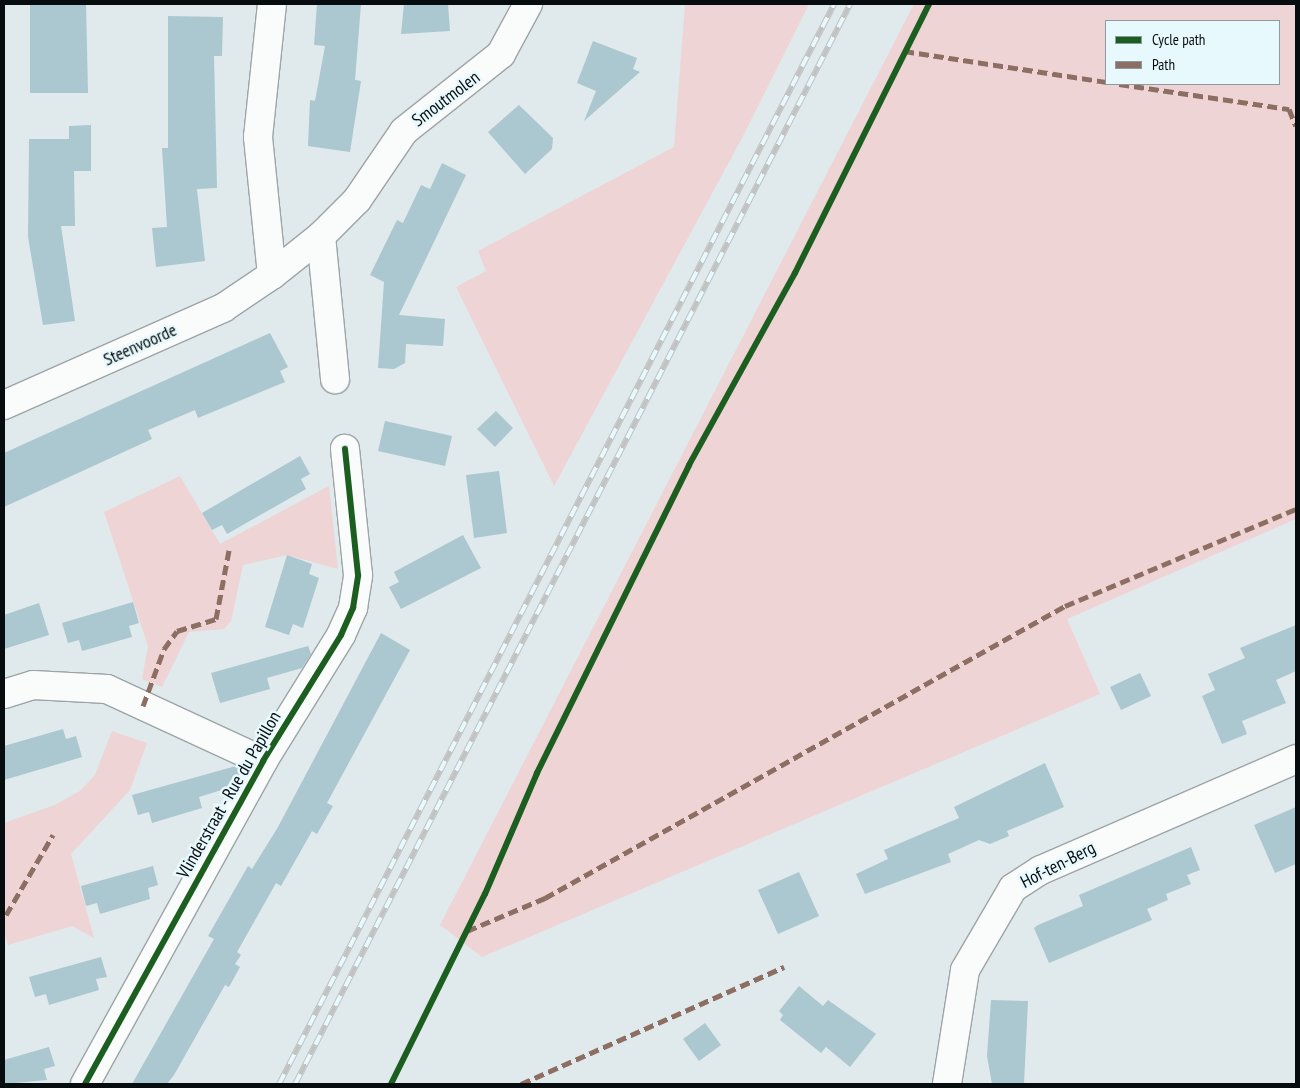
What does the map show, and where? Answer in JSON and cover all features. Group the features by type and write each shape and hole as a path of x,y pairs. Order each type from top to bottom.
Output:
{"street":[{"path":"272,4 258,136 272,275"},
{"name":"Smoutmolen","path":"321,236 357,200 404,131 501,54 528,4"},
{"path":"321,236 335,379"},
{"name":"Steenvoorde","path":"5,398 223,308 272,275 321,236"},
{"name":"Vlinderstraat - Rue du Papillon","path":"85,1084 263,761 341,635 353,608 358,575 345,449"},
{"path":"4,694 33,685 107,689 263,761"},
{"name":"Hof-ten-Berg","path":"947,1084 965,970 1013,888 1040,870 1296,759"}],"shaded area":[{"path":"685,4 809,4 742,138 554,486 456,287 486,271 478,251 674,147"},
{"path":"914,4 1296,4 1296,519 1067,619 1100,694 482,957 440,925"},
{"path":"180,476 220,544 329,486 338,569 287,555 243,565 231,621 224,629 189,632 162,687 142,679 148,646 104,512"},
{"path":"112,731 147,743 130,790 71,854 94,938 72,926 8,945 4,932 4,823 55,805 80,791 95,775"}],"building":[{"path":"30,4 86,4 88,93 30,93"},
{"path":"317,4 361,4 355,80 361,81 350,152 308,146 310,100 315,101 325,46 314,45"},
{"path":"404,4 448,4 450,31 401,34"},
{"path":"168,16 223,17 222,56 214,56 217,188 197,189 205,261 156,267 152,228 167,227 162,148 168,148"},
{"path":"593,41 637,58 633,69 640,72 584,121 596,91 577,83"},
{"path":"519,105 553,138 552,149 525,174 488,132"},
{"path":"91,125 91,171 74,171 75,226 61,226 75,321 43,325 28,237 29,139 69,139 69,126"},
{"path":"442,163 466,175 399,315 445,319 443,346 406,344 405,363 394,369 378,368 384,282 370,275 397,220 403,223 421,185 430,189"},
{"path":"270,333 288,367 280,371 285,382 198,418 195,410 148,430 152,439 4,507 4,453"},
{"path":"496,411 513,428 495,447 477,429"},
{"path":"385,421 452,436 445,466 378,451"},
{"path":"300,456 310,474 301,479 306,489 227,534 222,525 212,530 202,513"},
{"path":"499,471 507,533 474,538 466,475"},
{"path":"463,535 481,568 401,609 389,587 399,582 394,572"},
{"path":"287,555 312,564 309,574 319,578 303,628 293,624 289,635 265,627"},
{"path":"133,602 139,623 129,626 132,637 82,651 79,640 68,643 62,623"},
{"path":"39,603 49,635 4,649 4,615"},
{"path":"1296,625 1296,671 1276,680 1286,703 1242,721 1247,734 1222,744 1202,696 1215,690 1208,674 1245,658 1240,648"},
{"path":"381,633 410,650 327,803 333,806 317,834 312,831 281,886 276,883 237,952 241,955 235,964 240,967 229,987 225,985 174,1075 167,1084 132,1084 214,939 208,936 248,866 252,869 278,827"},
{"path":"308,646 311,654 302,668 267,678 270,689 220,703 211,673"},
{"path":"1140,673 1151,696 1121,710 1110,687"},
{"path":"63,729 66,739 76,736 82,757 4,780 4,746"},
{"path":"1045,763 1064,807 1007,831 1009,836 990,844 979,840 948,854 951,862 865,894 856,874 888,859 884,850 959,818 954,807"},
{"path":"236,766 241,768 231,787 199,797 202,808 152,823 149,812 138,815 132,795"},
{"path":"1296,807 1296,864 1275,873 1254,825"},
{"path":"1191,847 1200,870 1187,875 1191,884 1166,894 1168,900 1147,909 1152,920 1049,963 1034,928 1083,906 1079,895"},
{"path":"153,866 158,885 148,888 150,899 100,914 97,903 86,906 81,886"},
{"path":"799,872 819,916 778,934 758,890"},
{"path":"101,957 107,977 96,979 99,990 49,1005 46,994 35,997 29,977"},
{"path":"799,986 823,1006 828,1000 876,1034 850,1067 826,1047 821,1053 780,1020 783,1015 779,1011"},
{"path":"991,1000 1028,1001 1024,1084 992,1084 987,1056"},
{"path":"705,1023 721,1045 699,1061 683,1039"},
{"path":"49,1047 55,1066 44,1069 47,1080 4,1084 4,1060"}],"railway":[{"path":"279,1084 834,4"},
{"path":"295,1084 850,4"}],"marked path":[{"path":"904,51 1105,82"},
{"path":"1126,85 1289,109 1296,126"},
{"path":"467,931 545,898 1065,606 1296,509"},
{"path":"143,706 164,649 177,631 216,619 229,550"},
{"path":"6,915 53,835"},
{"path":"521,1084 784,967"}],"cycle path":[{"path":"391,1084 485,894 537,773 689,465 795,273 929,4"},
{"path":"85,1084 263,761 341,635 353,608 358,575 345,449"}]}
